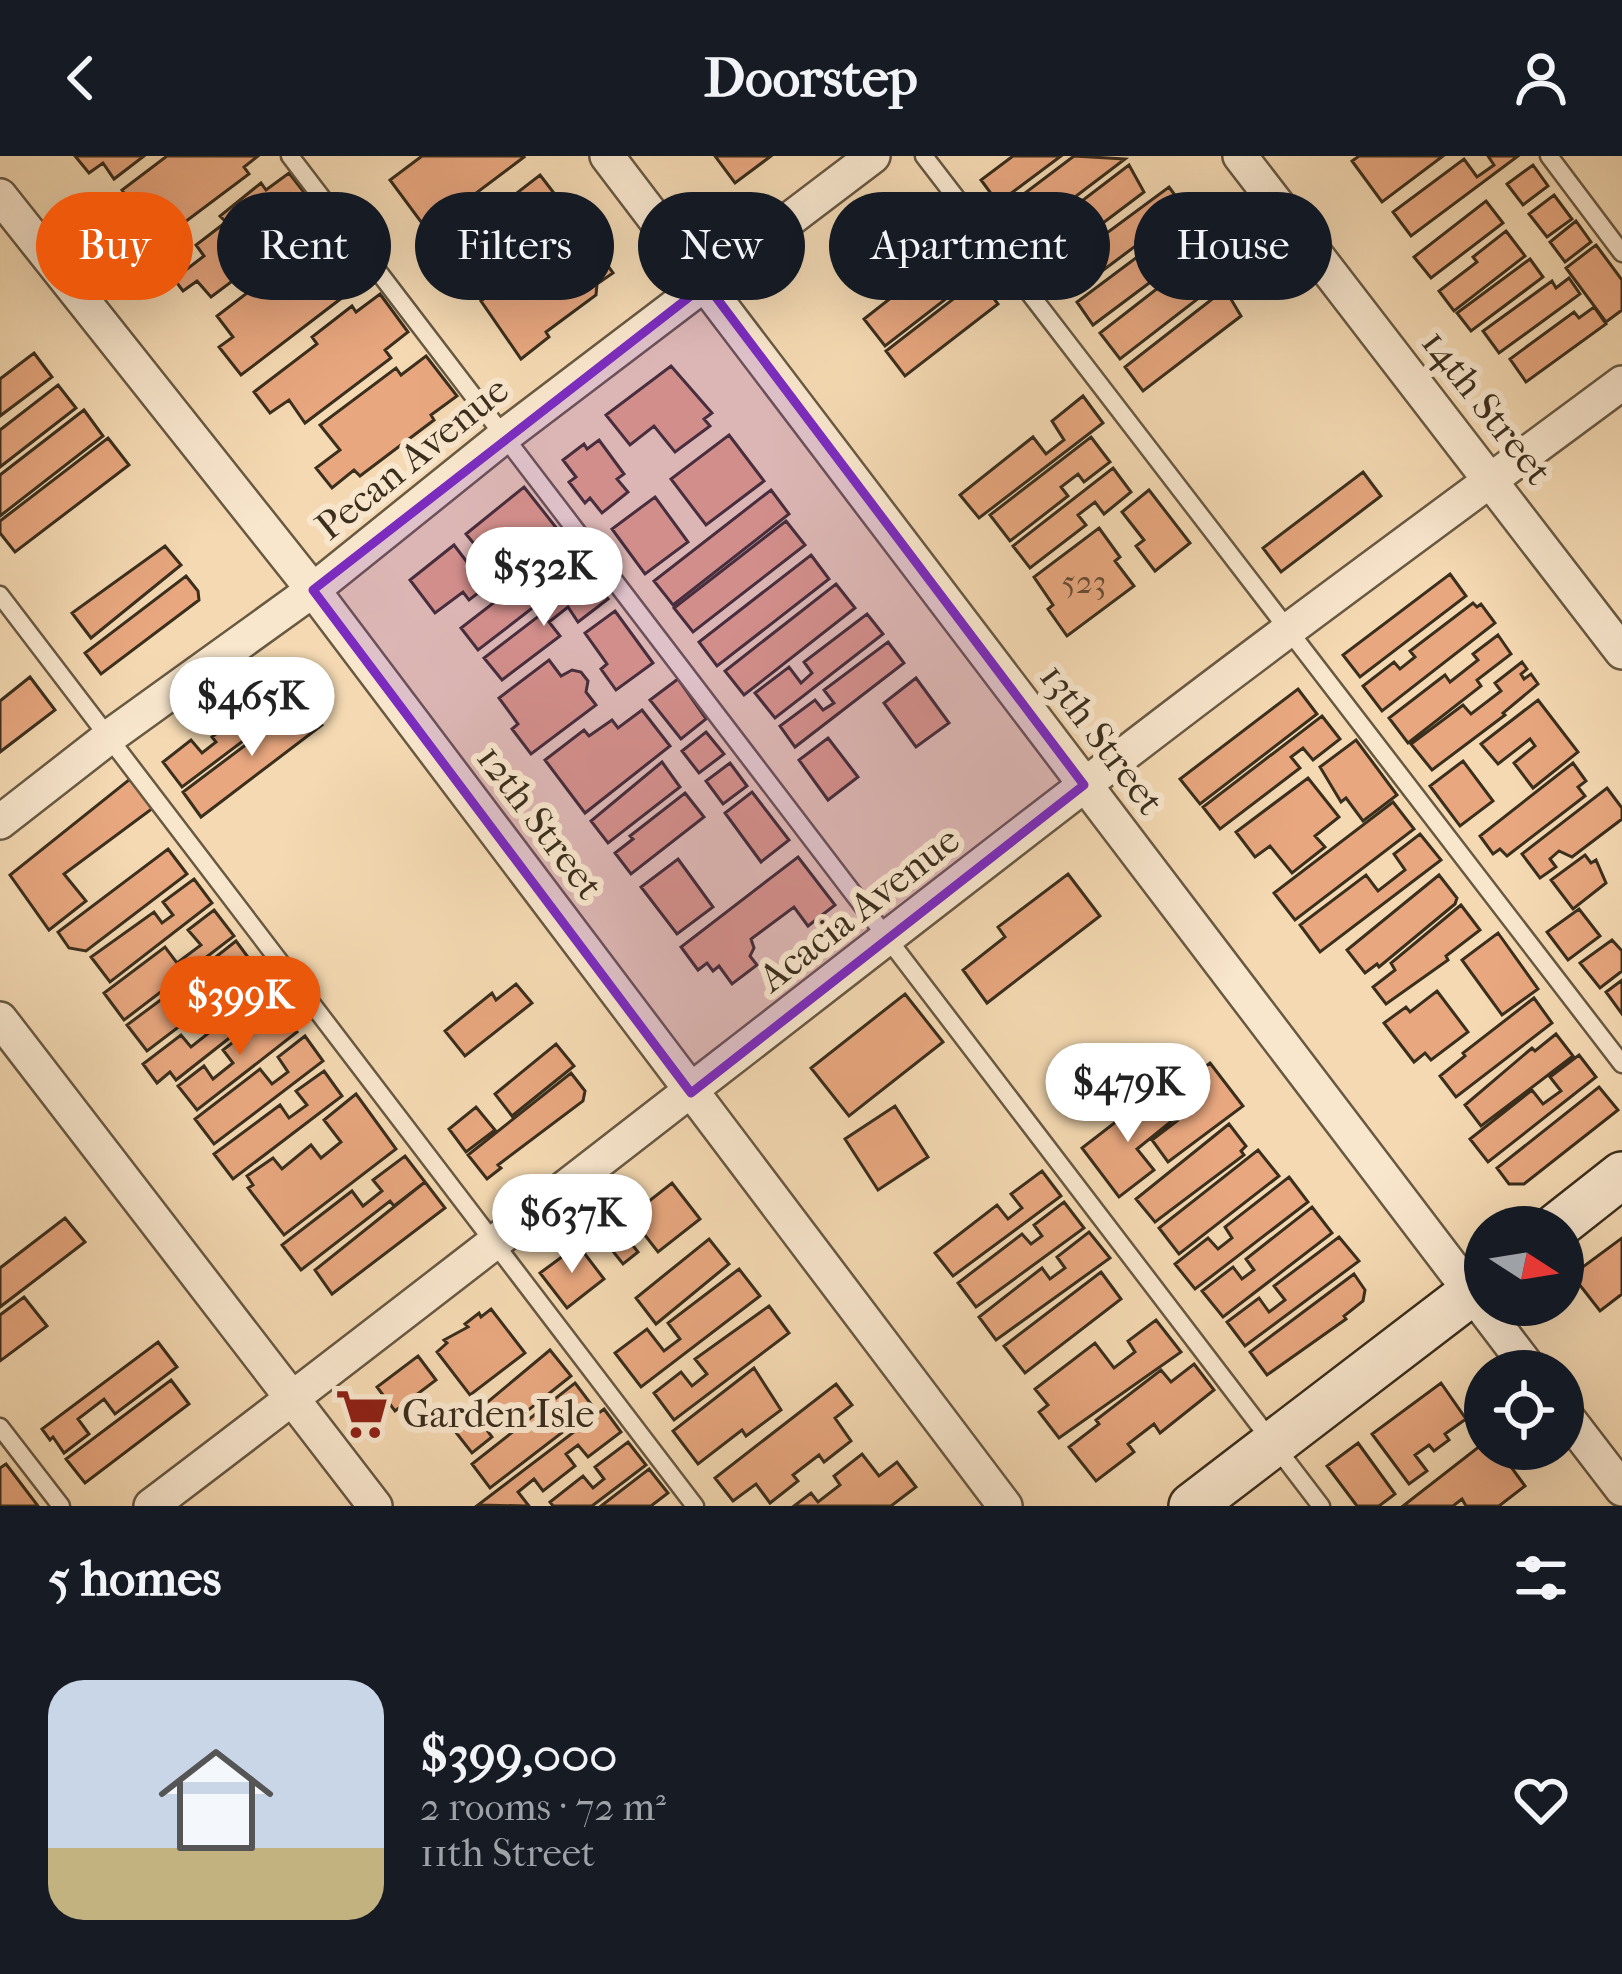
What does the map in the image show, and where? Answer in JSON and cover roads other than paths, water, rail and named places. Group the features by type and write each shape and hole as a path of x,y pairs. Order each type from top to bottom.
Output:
{"street":[{"name":"13th Street","path":"607,156 638,196"},
{"name":"Pecan Avenue","path":"805,208 873,156"},
{"name":"14th Street","path":"1240,156 1622,652"},
{"name":"12th Street","path":"0,196 314,590 1005,1506"},
{"name":"Pecan Avenue","path":"0,822 314,590 503,437 685,300"},
{"name":"13th Street","path":"718,300 1084,785 1464,1270"},
{"name":"Acacia Avenue","path":"152,1506 1084,785 1622,383"},
{"path":"0,1019 375,1506"},
{"path":"1583,1206 1622,1175"},
{"path":"1192,1506 1464,1299"},
{"path":"1584,1439 1622,1489"}],"lane":[{"path":"290,156 1321,1506"},
{"path":"924,156 1622,1064"},
{"path":"1549,156 1622,253"},
{"path":"0,595 695,1506"},
{"path":"0,1427 61,1506"}],"place":[{"name":"Garden Isle","path":"362,1414"}]}
